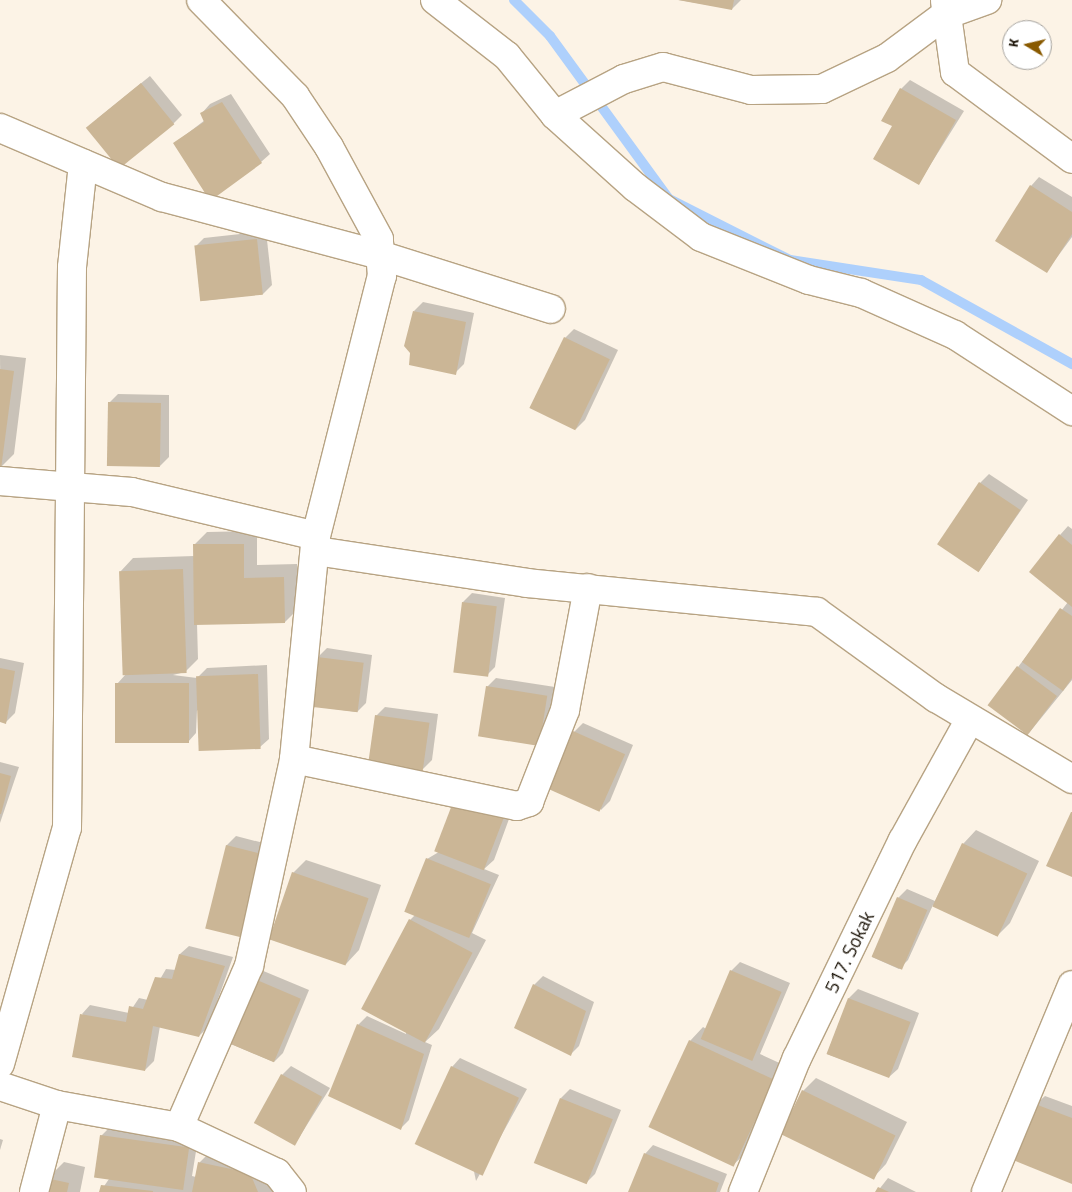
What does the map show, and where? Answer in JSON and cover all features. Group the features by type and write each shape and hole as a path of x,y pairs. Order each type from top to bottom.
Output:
{"street":[{"path":"179,1127 249,966 294,759 316,544 382,276 379,239 295,96 201,0"},
{"path":"435,0 507,56 565,111 635,187 702,237 809,280 861,293 955,335 1072,411"},
{"path":"565,111 624,79 663,67 751,90 822,89 888,58 947,5 987,0"},
{"path":"947,5 954,72 1072,159"},
{"path":"0,128 162,197 380,256 551,309"},
{"path":"0,1064 67,828 73,487 72,267 83,164"},
{"path":"0,480 132,492 316,544 588,588 817,612 970,719 1072,779"},
{"path":"294,759 517,806 529,802 565,710 588,588"},
{"name":"517. Sokak","path":"744,1192 797,1058 903,840 970,719"},
{"path":"986,1192 1072,985"},
{"path":"0,1086 57,1105 179,1127 277,1173 292,1192"},
{"path":"34,1192 57,1105"}],"building":[{"path":"678,0 734,0 732,10"},
{"path":"141,83 174,124 119,169 86,128"},
{"path":"900,88 956,120 919,185 873,159 892,126 881,121"},
{"path":"222,102 262,163 217,196 205,193 173,143 204,122 200,113"},
{"path":"1030,185 1072,212 1072,234 1047,273 995,241"},
{"path":"257,239 263,295 200,301 194,246"},
{"path":"413,311 466,322 456,375 409,365 410,353 404,346"},
{"path":"564,337 610,359 575,430 529,408"},
{"path":"0,369 14,371 1,469 0,469"},
{"path":"108,402 161,403 160,467 107,466"},
{"path":"979,482 1020,510 979,572 937,544"},
{"path":"1059,534 1072,545 1072,607 1029,572"},
{"path":"193,544 244,544 244,578 284,577 285,623 194,625"},
{"path":"183,569 187,673 123,675 119,571"},
{"path":"462,602 497,606 488,677 453,672"},
{"path":"1060,608 1072,616 1072,678 1063,691 1022,662"},
{"path":"317,657 364,663 358,712 311,707"},
{"path":"1017,666 1057,696 1027,735 988,705"},
{"path":"0,668 15,671 6,724 0,722"},
{"path":"258,674 261,749 199,751 196,676"},
{"path":"115,683 189,683 189,743 115,743"},
{"path":"486,686 547,696 539,746 478,736"},
{"path":"375,715 429,723 423,771 368,764"},
{"path":"573,731 625,754 599,812 547,789"},
{"path":"0,773 11,776 1,814 0,814"},
{"path":"455,797 504,816 484,870 434,851"},
{"path":"1072,812 1072,877 1046,866"},
{"path":"962,843 1027,873 998,937 932,906"},
{"path":"226,845 267,855 246,939 205,928"},
{"path":"426,858 491,884 469,938 404,912"},
{"path":"292,872 369,898 345,966 269,939"},
{"path":"897,897 927,910 902,970 872,957"},
{"path":"409,919 473,953 425,1043 361,1009"},
{"path":"179,954 225,966 199,1037 153,1026 145,1071 72,1057 80,1014 126,1022 129,1006 143,1009 155,977 172,979"},
{"path":"730,970 782,992 752,1061 701,1039"},
{"path":"252,978 301,999 274,1062 225,1042"},
{"path":"533,984 586,1011 571,1056 514,1028"},
{"path":"848,998 911,1022 889,1078 826,1054"},
{"path":"357,1024 424,1054 401,1130 328,1096"},
{"path":"689,1040 774,1080 734,1167 648,1127"},
{"path":"451,1066 519,1098 483,1176 415,1144"},
{"path":"281,1074 322,1097 295,1146 254,1123"},
{"path":"802,1090 895,1136 874,1180 781,1134"},
{"path":"560,1098 613,1119 587,1184 534,1163"},
{"path":"1035,1104 1072,1118 1072,1184 1013,1160"},
{"path":"100,1135 189,1148 183,1190 94,1178"},
{"path":"644,1153 719,1183 716,1192 628,1192"},
{"path":"198,1162 250,1173 258,1192 192,1192"},
{"path":"46,1178 69,1183 67,1192 43,1192"},
{"path":"101,1185 153,1191 153,1192 99,1192"},
{"path":"878,1187 889,1192 875,1192"}],"waterway":[{"path":"514,0 550,36 669,199 790,260 921,280 1072,364"}]}
